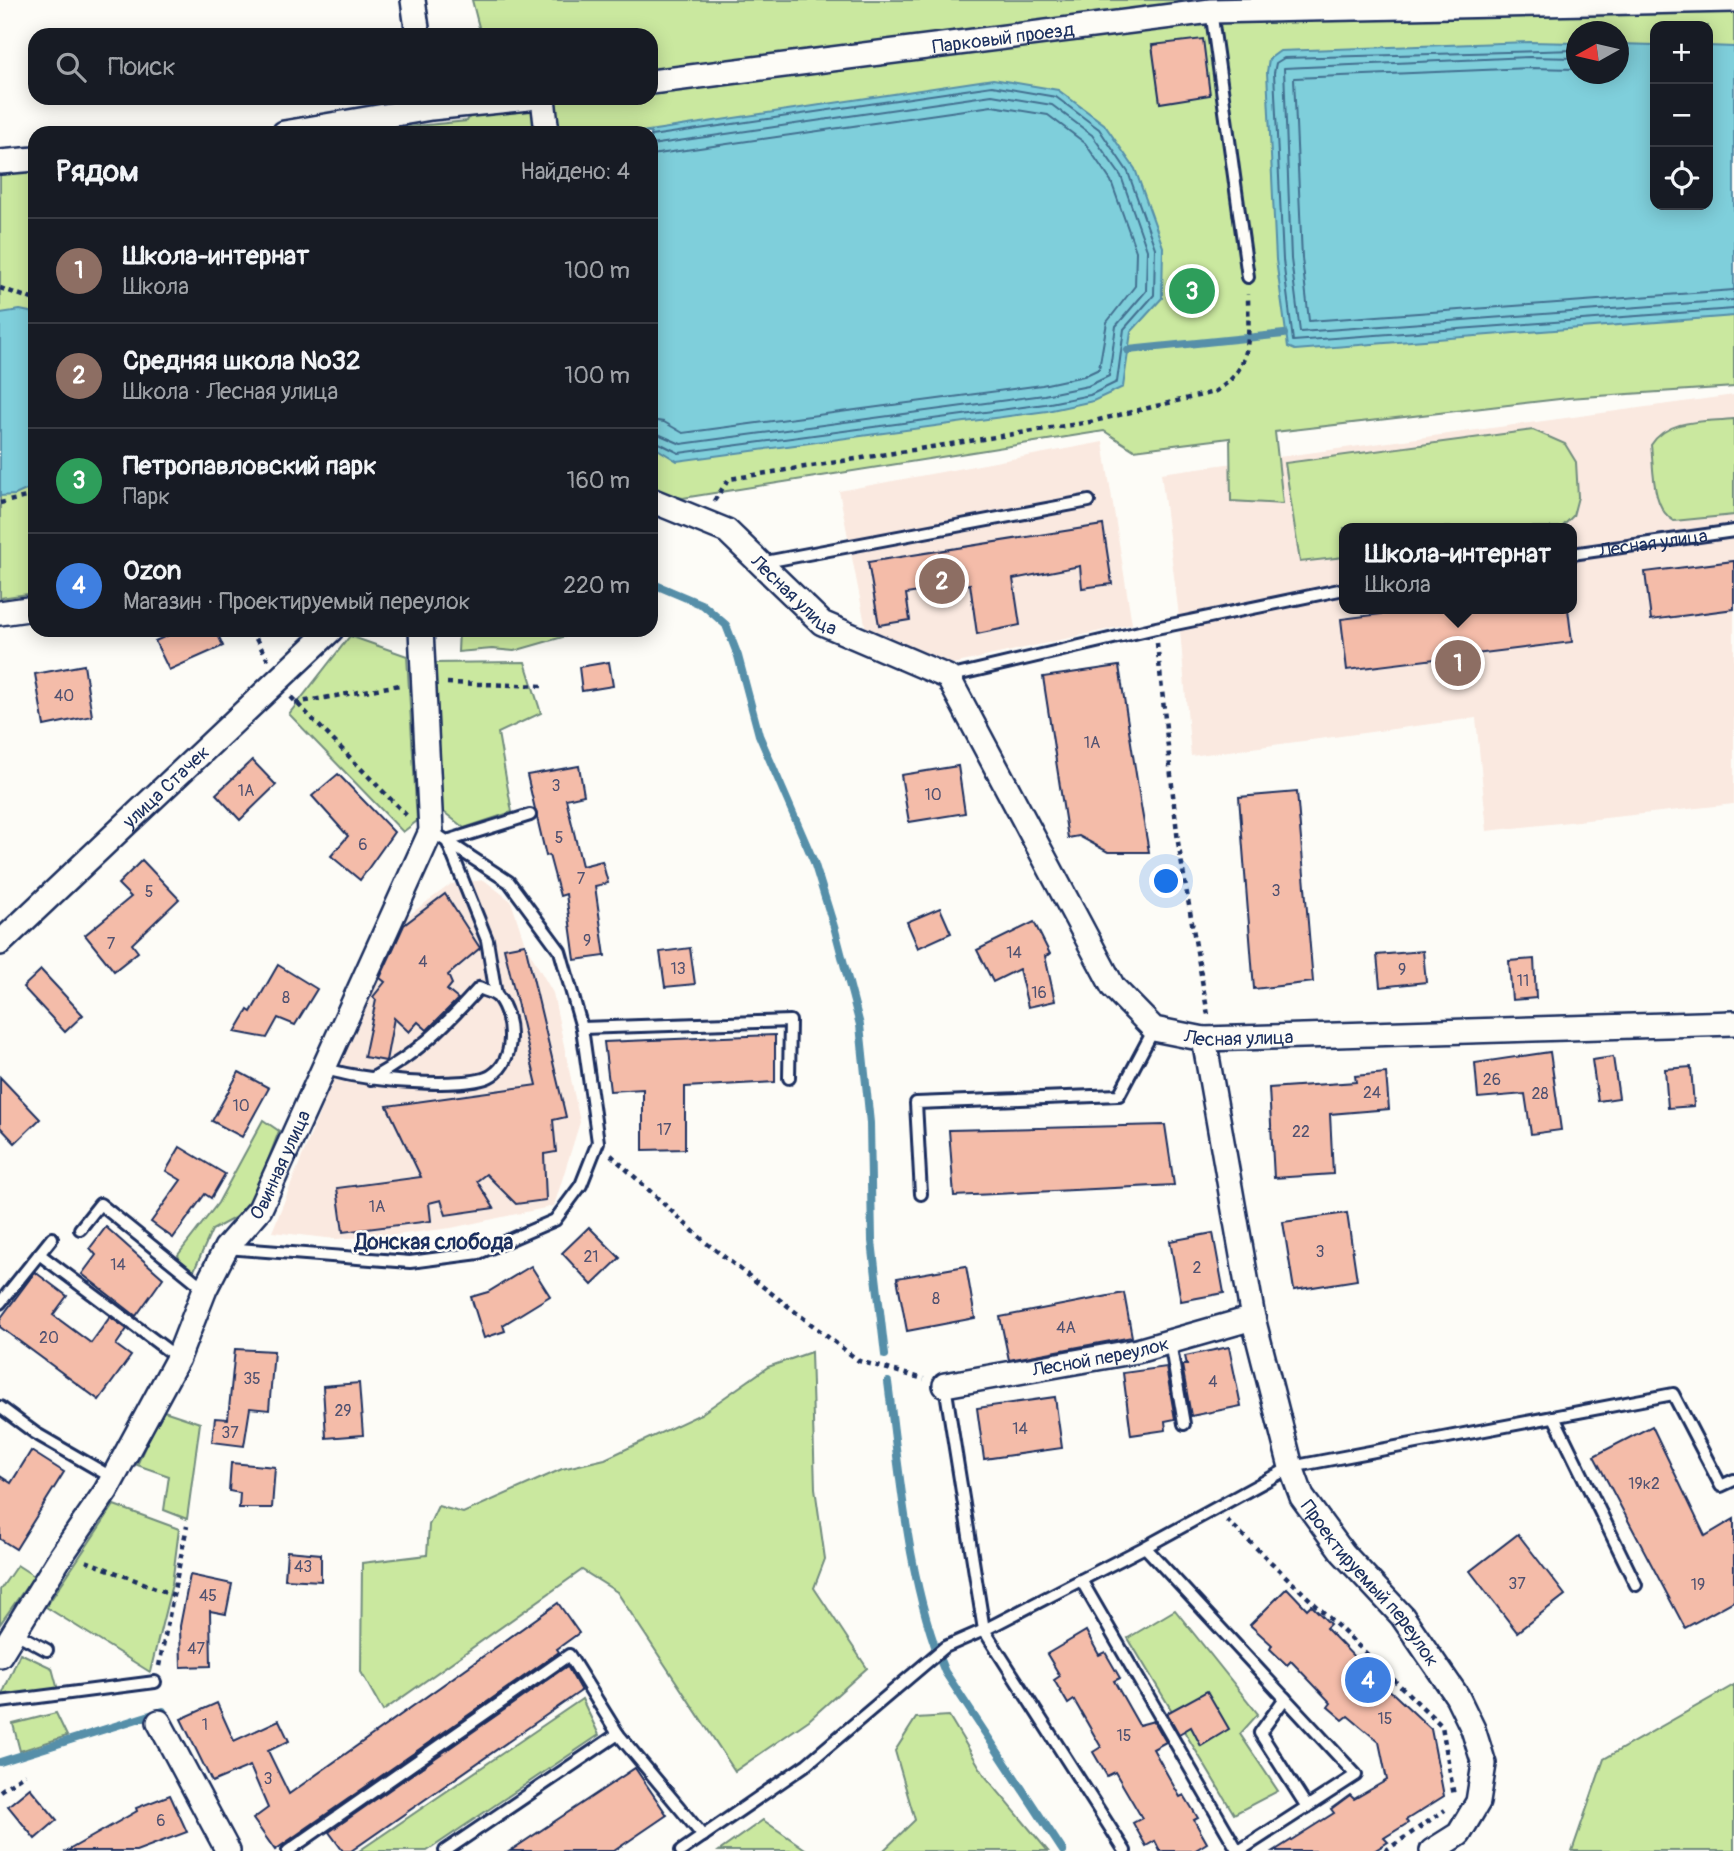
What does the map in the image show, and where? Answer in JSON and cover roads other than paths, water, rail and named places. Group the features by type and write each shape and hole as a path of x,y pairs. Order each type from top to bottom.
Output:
{"street":[{"path":"413,0 417,28"},
{"name":"Парковый проезд","path":"658,81 1211,5 1734,0"},
{"path":"318,126 420,105"},
{"path":"544,105 546,126"},
{"path":"0,162 28,160"},
{"name":"Лесная улица","path":"658,503 727,531 822,623 948,677"},
{"path":"0,613 28,609"},
{"name":"улица Стачек","path":"0,943 323,637"},
{"name":"Овинная улица","path":"0,1655 113,1478 178,1358 205,1289 226,1248 260,1209 323,1067 439,836 422,637"},
{"path":"948,677 1114,987 1154,1030"},
{"name":"Лесная улица","path":"1154,1030 1214,1038 1734,1023"},
{"name":"Проектируемый переулок","path":"1214,1038 1253,1318 1291,1468 1302,1497 1343,1553 1402,1616 1457,1696 1473,1730 1483,1764 1478,1802 1459,1834 1432,1851"},
{"name":"Лесной переулок","path":"945,1385 1137,1351 1253,1318"},
{"path":"159,1722 228,1851"}],"lane":[{"path":"1211,5 1248,277"},
{"path":"760,563 1089,500"},
{"name":"Лесная улица","path":"1577,553 1734,531"},
{"path":"948,677 1156,628 1339,590"},
{"path":"439,836 530,816"},
{"path":"323,1067 335,1073 371,1079 458,1082 492,1076 506,1059 510,1028 507,1010 496,995 487,940 439,836"},
{"path":"226,1248 410,1262 479,1253 555,1220 581,1185 598,1142 582,1028 560,951 509,882 439,836"},
{"path":"371,1079 410,1058 446,1026 479,988 496,995"},
{"path":"582,1028 790,1021 789,1079"},
{"path":"921,1194 916,1103 1118,1095 1154,1030"},
{"path":"80,1229 100,1204 205,1289"},
{"path":"0,1303 52,1238"},
{"path":"39,1254 178,1358"},
{"path":"1170,1342 1184,1423"},
{"path":"945,1385 984,1630 1125,1851"},
{"path":"681,1851 807,1764 945,1647 1145,1548 1291,1468 1674,1394 1721,1486 1734,1480"},
{"path":"0,1407 35,1433 113,1478"},
{"path":"1554,1417 1636,1585"},
{"path":"1081,1580 1238,1851 1356,1775 1145,1548"},
{"path":"14,1632 47,1650"},
{"path":"288,1851 569,1655 618,1734 703,1836"},
{"path":"0,1702 155,1682"},
{"path":"1284,1698 1260,1734 1307,1807"},
{"path":"445,1851 618,1734"}],"water":[{"path":"1566,43 1566,84 1629,84 1629,44 1650,45 1650,210 1713,210 1713,46 1734,47 1734,316 1295,350 1288,347 1276,260 1267,72 1269,59 1280,51"},
{"path":"993,79 1058,90 1104,124 1135,169 1163,247 1162,298 1131,332 1123,387 1093,401 1047,411 677,461 658,449 658,130"},
{"path":"28,312 28,489 15,495 0,496 0,313"}],"waterway":[{"path":"1128,350 1284,334"},
{"path":"658,586 703,605 726,625 738,656 759,735 814,862 835,930 860,1025 870,1123 872,1241 885,1355"},
{"path":"888,1382 907,1530 932,1639 945,1672 1063,1851"},
{"path":"0,1762 163,1711 168,1721"}],"place":[{"name":"Петропавловский парк","path":"1192,291"},
{"name":"Средняя школа №32","path":"942,581"},
{"name":"Школа-интернат","path":"1458,663"},
{"name":"Ozon","path":"1368,1680"}],"district":[{"name":"Донская слобода","path":"434,1242"}]}
